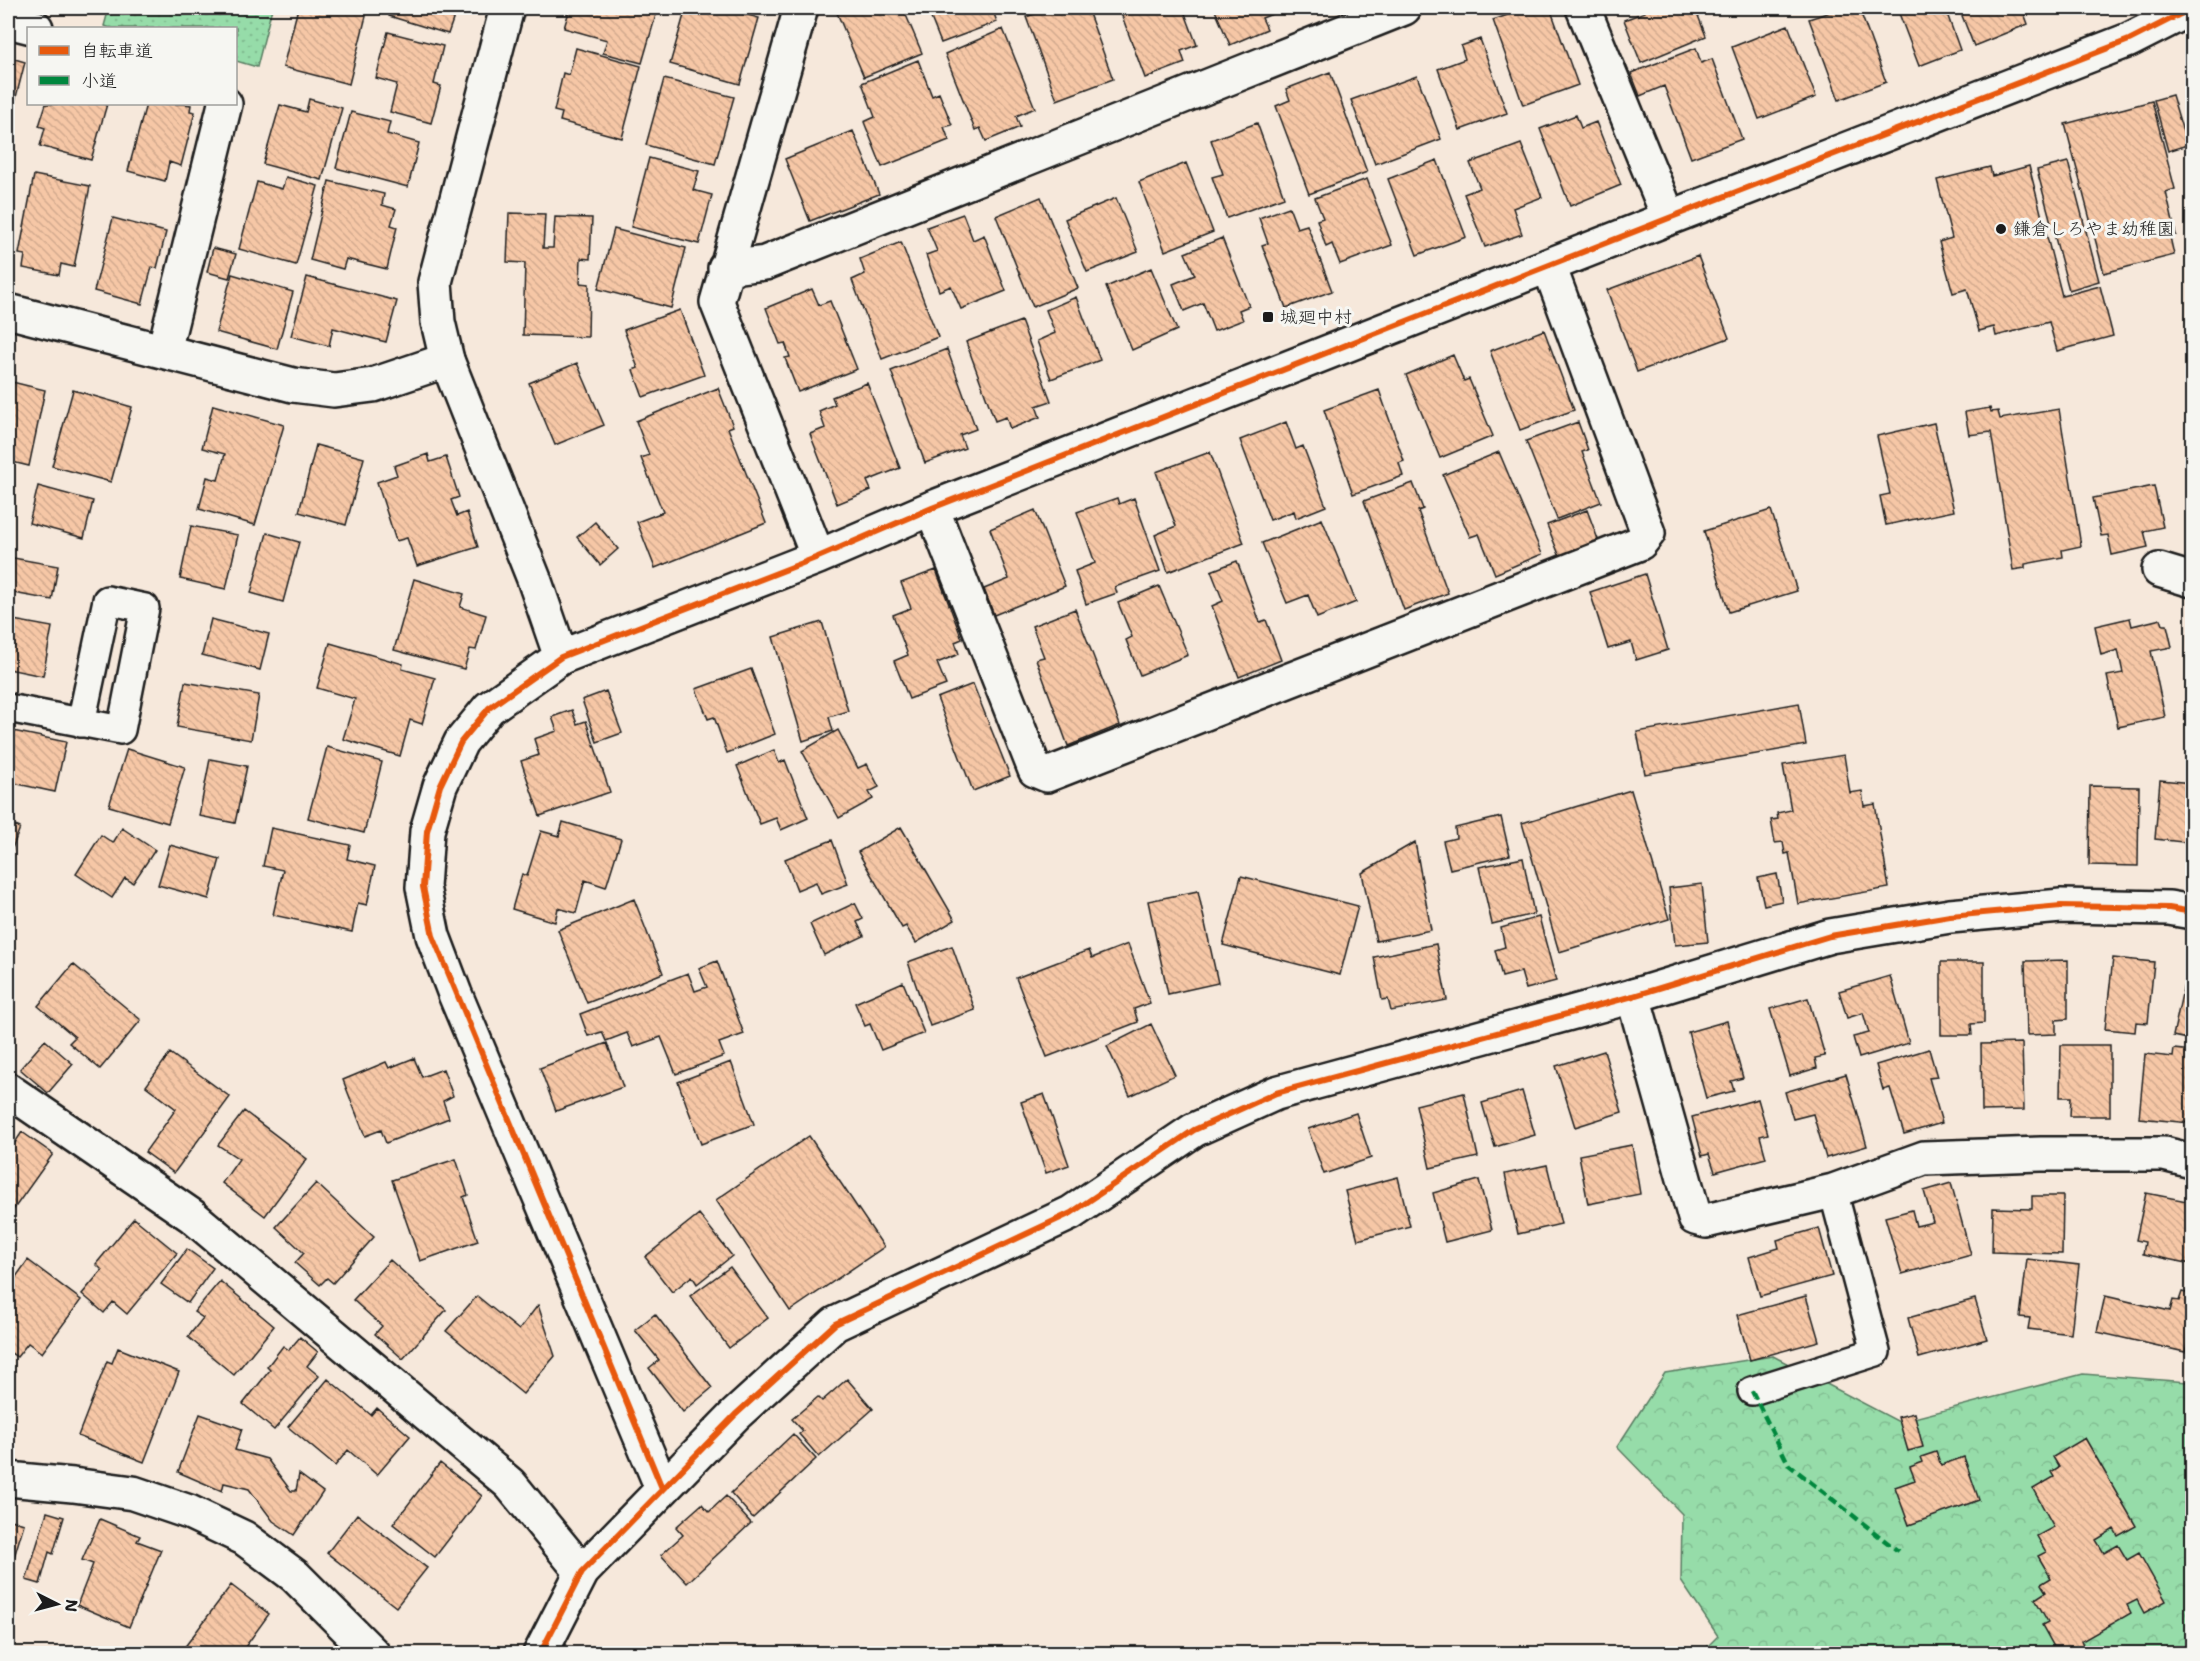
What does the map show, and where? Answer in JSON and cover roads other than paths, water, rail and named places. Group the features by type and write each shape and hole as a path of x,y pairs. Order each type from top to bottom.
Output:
{"street":[{"path":"507,8 435,282 438,322 447,360 534,579 561,657"},
{"path":"801,8 717,302 818,557"},
{"path":"725,268 765,262 1404,8"},
{"path":"1583,8 1670,218"},
{"path":"662,1488 433,936 423,887 428,831 440,786 461,742 489,708 561,657 818,557 932,508 2129,40 2192,8"},
{"path":"8,21 32,27"},
{"path":"164,351 225,105"},
{"path":"932,508 1035,770 1047,775 1640,543 1648,533 1549,266"},
{"path":"8,311 293,385 334,390 373,385 447,360"},
{"path":"2159,570 2193,580"},
{"path":"540,1653 582,1572 735,1415 835,1324 1071,1213 1194,1130 1276,1093 1633,996 1830,936 1950,916 2061,906 2169,908 2193,912"},
{"path":"1633,996 1695,1218 1706,1221 1833,1191 1924,1158 2041,1154 2164,1154 2193,1161"},
{"path":"8,1090 192,1216 510,1484 582,1572"},
{"path":"8,1479 133,1493 189,1512 244,1538 295,1576 373,1653"}],"lane":[{"path":"8,708 81,723"},
{"path":"1752,1391 1876,1352 1833,1191"}],"place":[{"name":"鎌倉しろやま幼稚園","path":"2001,229"},
{"name":"城廻中村","path":"1268,317"}]}
